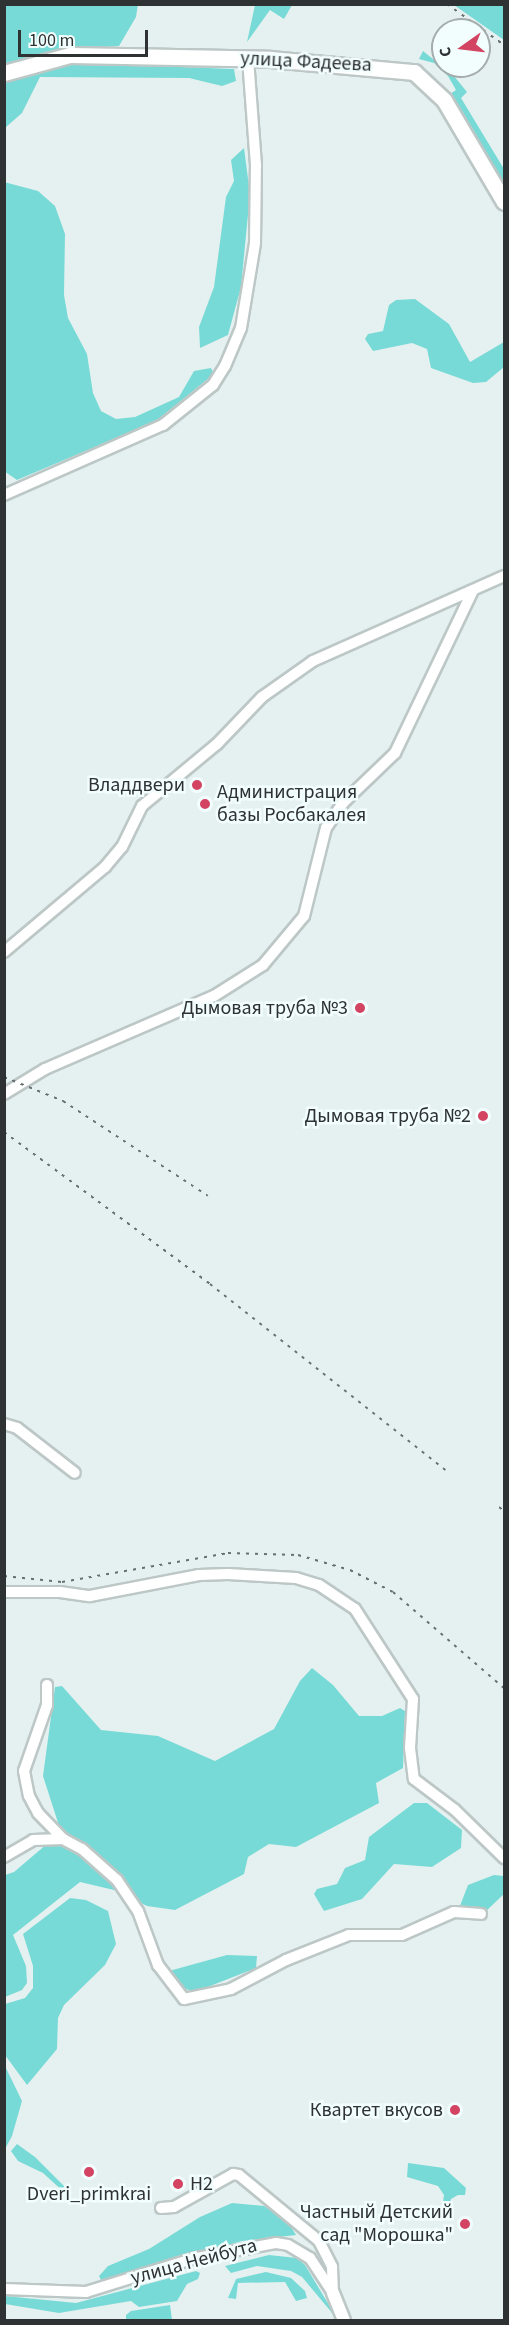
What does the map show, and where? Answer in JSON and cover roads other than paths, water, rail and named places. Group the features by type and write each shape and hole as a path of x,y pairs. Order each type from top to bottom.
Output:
{"main road":[{"name":"улица Фадеева","path":"4,73 70,55 248,58 414,72 444,100 504,202"}],"street":[{"path":"4,495 163,425 213,385 225,366 241,328 255,243 256,165 248,58"},
{"path":"4,952 105,867 122,848 142,806 217,744 262,696 313,661 504,576"},
{"path":"4,1094 45,1070 214,996 263,964 304,916 332,817 395,753 472,592"},
{"path":"4,1424 17,1428 75,1473"},
{"path":"4,1592 60,1592 90,1596 199,1575 228,1574 296,1578 319,1584 355,1609 413,1699 410,1748 414,1779 455,1810 504,1858"},
{"path":"47,1685 47,1705 24,1772 38,1813 63,1839 81,1849 117,1880 138,1911 158,1965 184,1999 199,1998 237,1986 286,1960 349,1935 411,1933 454,1912 481,1914"},
{"path":"4,1857 33,1840 63,1839"},
{"path":"161,2208 174,2206 233,2174 239,2175 319,2241 332,2267 333,2293"},
{"name":"улица Нейбута","path":"4,2289 86,2292 192,2259 276,2243 288,2245 310,2258 333,2293 344,2320"}],"railway":[{"path":"447,4 504,45"},
{"path":"4,1077 63,1101 208,1196"},
{"path":"4,1132 210,1284 447,1471"},
{"path":"499,1507 504,1511"},
{"path":"4,1576 62,1582 228,1553 298,1555 350,1570 393,1592 504,1688"}],"place":[{"name":"Владдвери","path":"197,785"},
{"name":"Администрация базы Росбакалея","path":"205,804"},
{"name":"Дымовая труба №3","path":"360,1008"},
{"name":"Дымовая труба №2","path":"483,1116"},
{"name":"Квартет вкусов","path":"455,2110"},
{"name":"Dveri_primkrai","path":"89,2172"},
{"name":"H2","path":"178,2184"},
{"name":"Частный Детский сад \"Морошка\"","path":"465,2224"}]}
